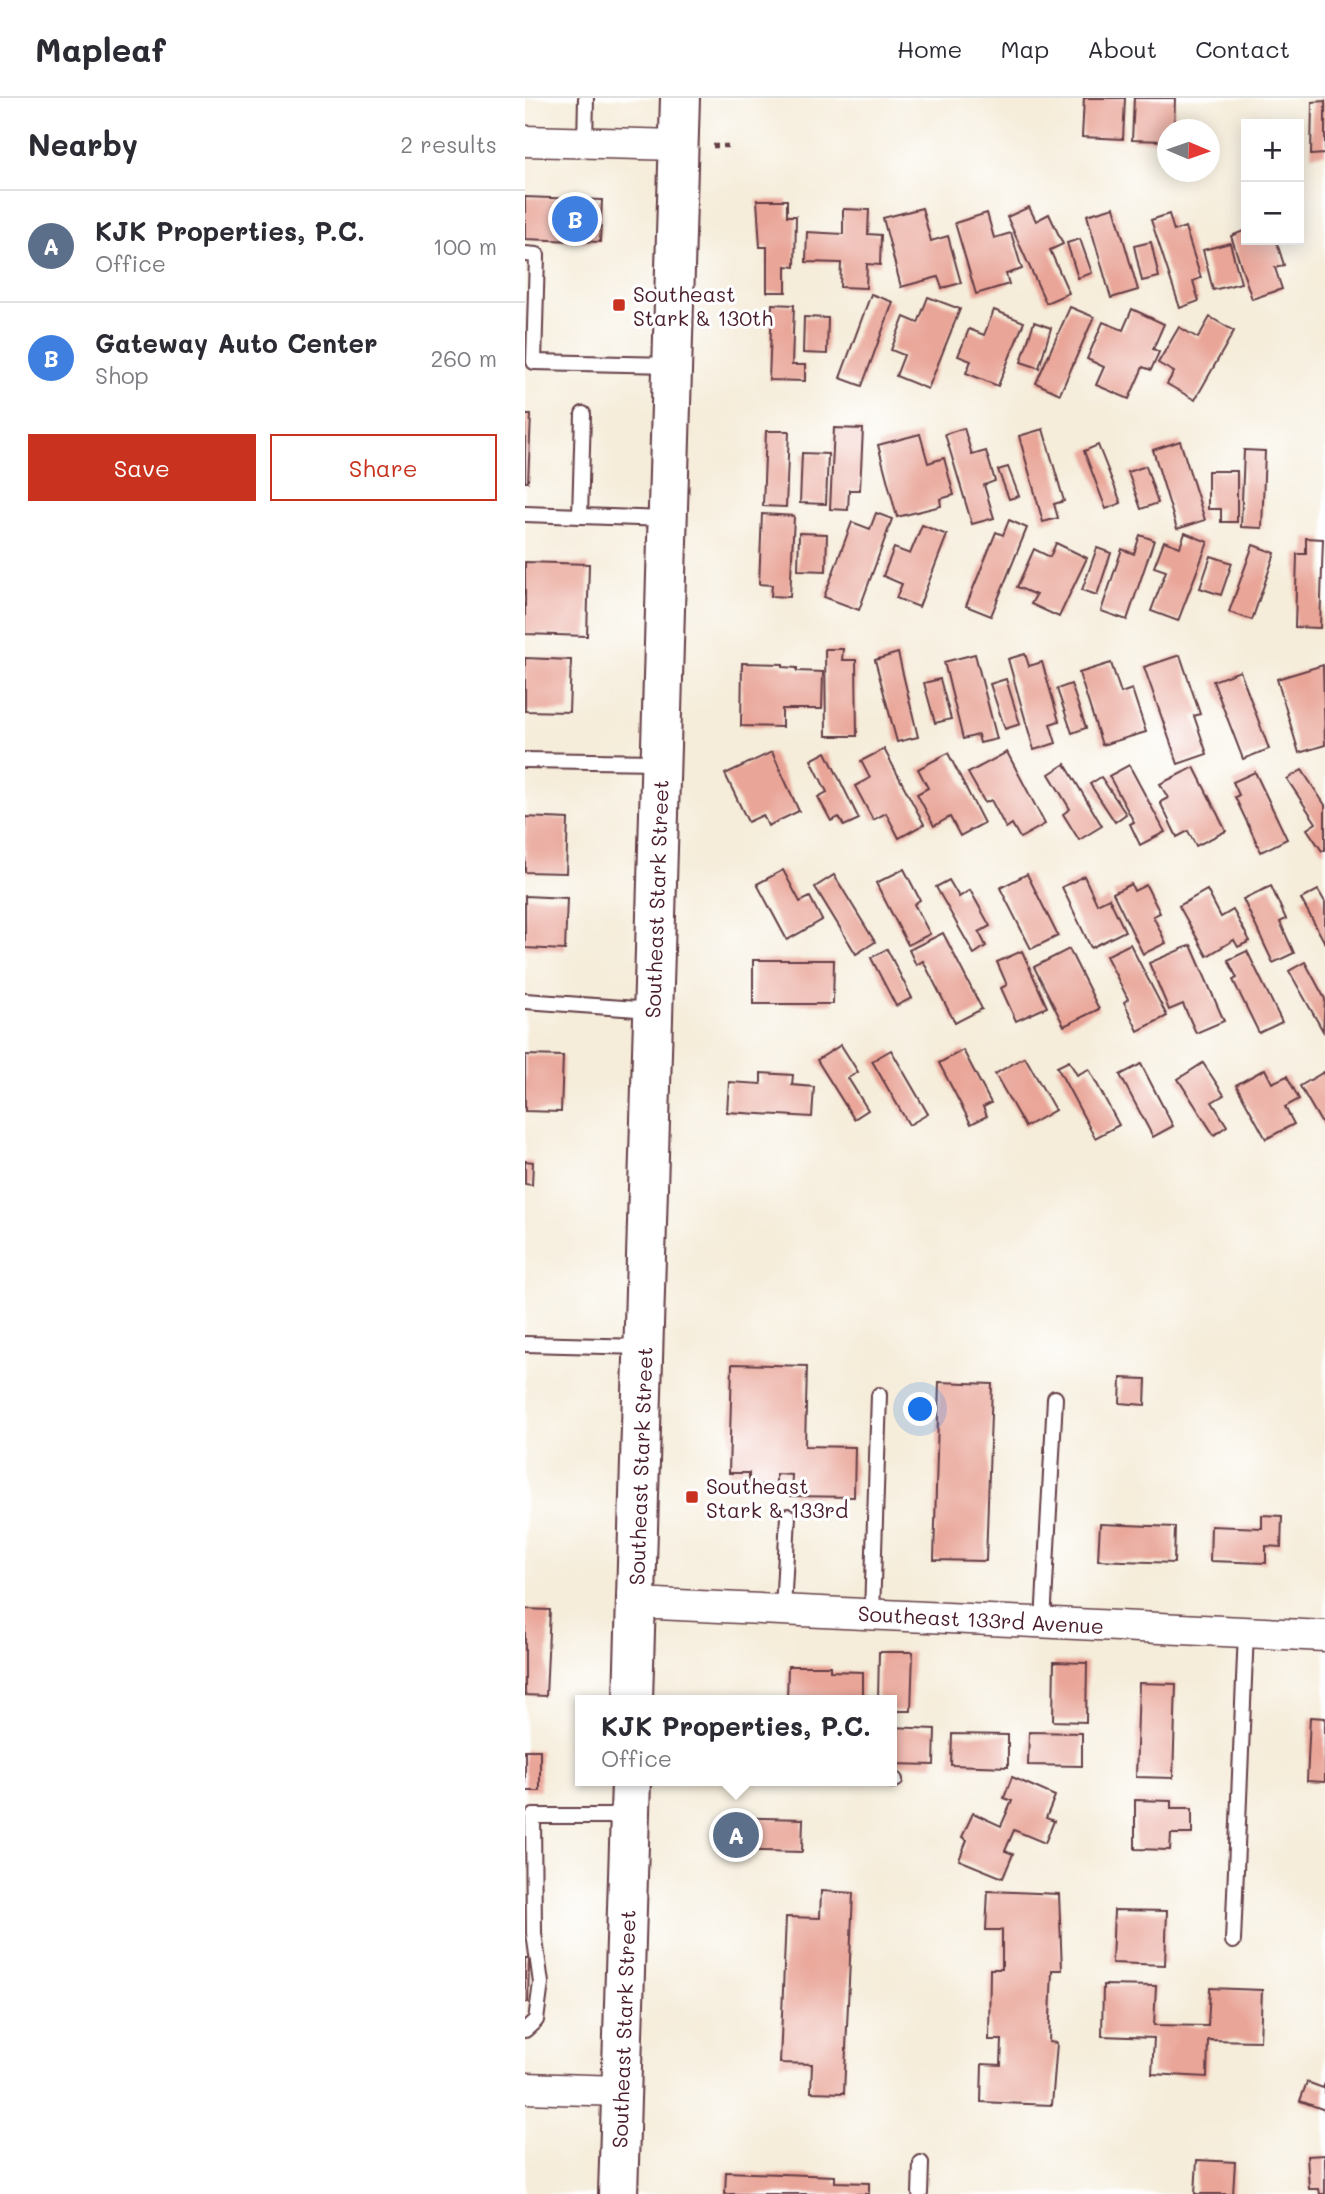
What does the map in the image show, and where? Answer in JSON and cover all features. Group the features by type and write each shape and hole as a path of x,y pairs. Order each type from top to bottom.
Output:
{"main road":[{"name":"Southeast Stark Street","path":"633,1695 651,1010 680,98"},
{"name":"Southeast Stark Street","path":"618,2194 630,1799"}],"street":[{"path":"525,141 679,145"},
{"name":"Southeast 133rd Avenue","path":"636,1603 1325,1636"},
{"path":"525,2088 621,2091"}],"lane":[{"path":"585,143 586,98"},
{"path":"525,254 537,255 534,362 672,365"},
{"path":"580,516 583,414"},
{"path":"525,514 668,519"},
{"path":"525,760 660,762"},
{"path":"525,1001 651,1010"},
{"path":"525,1343 644,1348"},
{"path":"872,1614 879,1395"},
{"path":"1043,1623 1055,1398"},
{"path":"783,1610 787,1516"},
{"path":"1233,1941 1246,1632"},
{"path":"525,2030 536,2020 541,1983 534,1933 533,1816 630,1799"},
{"path":"920,2194 921,2163"}],"building":[{"path":"1084,98 1125,98 1123,139 1082,137"},
{"path":"1134,98 1175,98 1174,119 1157,119 1157,141 1132,140"},
{"path":"1325,101 1325,154 1311,155 1312,102"},
{"path":"525,197 602,200 600,242 525,239"},
{"path":"757,200 787,200 787,216 796,216 795,267 786,266 786,292 767,292 767,247 760,247"},
{"path":"1029,207 1036,221 1049,214 1063,244 1050,250 1069,293 1046,303 1007,217"},
{"path":"1114,207 1138,290 1111,298 1087,215"},
{"path":"922,208 931,241 948,236 961,283 942,288 938,277 901,287 883,218"},
{"path":"843,209 869,210 868,234 881,235 880,265 867,264 866,288 840,287 841,263 806,262 807,232 843,234"},
{"path":"987,213 994,238 1011,233 1022,269 1006,274 1009,284 976,294 955,223"},
{"path":"1169,214 1174,231 1185,227 1201,278 1193,281 1199,301 1180,308 1151,220"},
{"path":"1241,232 1241,245 1278,245 1284,265 1275,268 1282,289 1252,299 1231,236"},
{"path":"1080,239 1092,273 1078,278 1067,243"},
{"path":"1151,242 1159,277 1142,281 1134,246"},
{"path":"1230,243 1241,283 1213,290 1203,250"},
{"path":"871,294 893,302 862,386 840,378"},
{"path":"928,297 960,309 928,389 896,376 904,355 891,350 904,317 918,323"},
{"path":"772,304 794,305 792,365 805,365 805,381 769,380"},
{"path":"1070,307 1094,317 1060,394 1036,383"},
{"path":"1132,309 1164,324 1153,349 1159,352 1151,370 1143,367 1129,399 1096,385 1104,367 1087,359 1103,322 1123,330"},
{"path":"994,310 1024,322 998,386 966,373 971,361 958,356 969,329 984,335"},
{"path":"804,317 828,318 827,354 803,353"},
{"path":"1210,317 1234,331 1195,400 1167,384 1174,372 1158,363 1179,327 1198,338"},
{"path":"1034,322 1051,328 1039,368 1021,362"},
{"path":"525,415 531,415 528,482 525,482"},
{"path":"834,428 863,429 860,490 849,490 848,510 830,509"},
{"path":"964,428 972,455 986,451 995,481 984,485 994,518 972,524 945,434"},
{"path":"1043,429 1064,501 1054,504 1058,518 1043,522 1019,436"},
{"path":"766,431 789,431 786,507 763,506"},
{"path":"920,434 928,463 944,458 954,495 940,499 941,506 897,517 878,445"},
{"path":"1180,441 1205,520 1177,529 1153,450"},
{"path":"1098,445 1121,503 1106,509 1084,451"},
{"path":"1244,450 1265,451 1262,528 1241,527"},
{"path":"802,453 828,454 826,504 800,503"},
{"path":"1146,466 1158,503 1141,509 1128,472"},
{"path":"1008,467 1019,496 1009,499 998,470"},
{"path":"1208,471 1237,471 1237,522 1221,522 1221,509 1208,509"},
{"path":"876,513 892,519 859,610 824,597 852,522 870,529"},
{"path":"762,514 794,516 790,597 771,596 772,585 759,584"},
{"path":"1009,520 1027,528 991,616 966,606 996,532 1003,535"},
{"path":"922,525 947,535 919,607 896,598 902,584 883,576 894,548 910,554"},
{"path":"799,533 827,534 826,571 798,570"},
{"path":"1185,533 1208,542 1178,621 1151,611 1166,571 1154,567 1164,541 1180,547"},
{"path":"1140,535 1154,540 1127,620 1101,611 1122,549 1134,554"},
{"path":"1306,538 1323,539 1320,628 1295,627 1297,554 1306,554"},
{"path":"1056,543 1087,558 1059,617 1031,604 1036,595 1017,587 1034,549 1050,557"},
{"path":"1253,545 1275,553 1252,620 1229,612"},
{"path":"1097,548 1111,553 1097,595 1082,590"},
{"path":"1211,556 1232,563 1221,595 1200,588"},
{"path":"525,562 589,564 587,636 525,634"},
{"path":"825,649 843,649 842,660 856,660 857,736 826,736"},
{"path":"898,653 918,737 897,742 875,660"},
{"path":"975,654 997,739 980,743 978,735 963,739 944,662"},
{"path":"1025,654 1029,666 1042,662 1059,721 1050,724 1056,743 1034,750 1008,659"},
{"path":"1180,655 1200,714 1194,716 1207,754 1178,764 1144,667"},
{"path":"525,658 571,660 569,712 525,711"},
{"path":"742,663 783,664 783,667 797,668 797,671 823,672 822,709 782,709 782,727 741,726"},
{"path":"1111,663 1121,693 1132,689 1146,732 1102,745 1079,673"},
{"path":"1323,665 1325,745 1299,753 1277,679"},
{"path":"1240,671 1269,749 1243,759 1213,681"},
{"path":"940,679 951,719 935,723 924,683"},
{"path":"1006,679 1020,724 1005,729 990,684"},
{"path":"1071,684 1086,728 1072,733 1057,689"},
{"path":"884,749 924,824 899,838 886,813 873,820 855,786 870,778 861,761"},
{"path":"772,752 799,811 768,826 763,815 748,822 725,774"},
{"path":"826,752 859,819 844,826 839,817 831,821 818,797 827,792 811,760"},
{"path":"1007,752 1045,824 1020,838 1012,824 1006,828 991,800 985,803 968,773"},
{"path":"948,753 984,823 960,836 950,817 934,826 917,794 928,788 918,769"},
{"path":"1065,764 1102,826 1079,840 1063,814 1070,809 1049,774"},
{"path":"1129,765 1165,832 1140,845 1130,824 1134,822 1109,776"},
{"path":"1194,767 1226,831 1196,846 1188,831 1177,837 1160,802 1168,798 1160,784"},
{"path":"1302,770 1325,805 1325,850 1322,851 1307,829 1316,823 1287,779"},
{"path":"1255,772 1287,839 1261,852 1235,797 1239,795 1233,782"},
{"path":"1101,777 1126,814 1115,822 1090,784"},
{"path":"525,817 568,819 566,873 525,872"},
{"path":"904,869 920,900 914,904 930,934 908,945 876,883"},
{"path":"783,870 800,902 810,897 822,920 787,940 757,884"},
{"path":"1027,874 1058,936 1031,949 1000,888"},
{"path":"834,875 875,942 856,954 815,887"},
{"path":"1084,876 1097,904 1109,898 1125,931 1091,948 1062,887"},
{"path":"949,880 959,897 970,890 990,926 979,932 986,946 974,954 936,887"},
{"path":"1131,884 1134,891 1146,885 1160,913 1153,916 1166,943 1143,954 1113,893"},
{"path":"1271,886 1286,919 1280,922 1294,953 1273,963 1243,899"},
{"path":"1207,890 1221,917 1233,910 1250,941 1238,947 1234,940 1207,956 1179,906"},
{"path":"1318,890 1325,902 1325,943 1301,899"},
{"path":"525,896 567,898 565,950 525,948"},
{"path":"943,933 982,1009 955,1023 923,961 916,965 909,950"},
{"path":"1130,944 1167,1016 1138,1031 1124,1002 1128,999 1106,956"},
{"path":"1191,945 1224,1021 1196,1033 1183,1004 1169,1010 1149,963"},
{"path":"887,949 912,998 896,1006 871,958"},
{"path":"1069,949 1099,1009 1064,1026 1034,967"},
{"path":"1022,951 1047,1007 1016,1021 1001,988 1007,985 997,962"},
{"path":"1247,951 1282,1022 1259,1033 1233,980 1237,978 1228,960"},
{"path":"753,960 834,960 833,1004 753,1004"},
{"path":"1305,962 1325,999 1323,1031 1289,971"},
{"path":"841,1045 858,1072 848,1078 868,1110 854,1119 817,1060"},
{"path":"891,1050 928,1114 909,1125 872,1061"},
{"path":"963,1050 991,1103 983,1107 987,1116 971,1124 939,1063"},
{"path":"525,1055 563,1056 561,1112 525,1111"},
{"path":"1025,1057 1055,1110 1025,1127 995,1074"},
{"path":"1069,1061 1077,1075 1089,1069 1119,1125 1095,1138 1057,1067"},
{"path":"1203,1063 1224,1095 1212,1102 1227,1126 1214,1135 1178,1079"},
{"path":"1141,1064 1173,1126 1153,1137 1120,1075"},
{"path":"1265,1069 1272,1083 1287,1076 1299,1099 1285,1107 1294,1124 1266,1139 1236,1085"},
{"path":"1324,1072 1325,1074 1325,1129 1300,1086"},
{"path":"761,1073 793,1075 792,1085 814,1087 812,1117 727,1112 729,1082 761,1084"},
{"path":"525,1161 533,1162 532,1185 525,1184"},
{"path":"732,1364 807,1366 805,1446 855,1447 854,1497 791,1496 792,1475 776,1474 776,1486 749,1485 749,1473 729,1473"},
{"path":"1121,1378 1146,1379 1145,1405 1120,1403"},
{"path":"939,1382 992,1384 986,1561 934,1560"},
{"path":"1262,1515 1282,1516 1281,1547 1266,1546 1266,1563 1210,1561 1211,1526 1262,1528"},
{"path":"1100,1524 1175,1527 1174,1563 1098,1560"},
{"path":"525,1609 550,1610 546,1696 525,1695"},
{"path":"879,1652 913,1652 911,1711 897,1711 897,1695 878,1695"},
{"path":"1054,1662 1087,1663 1086,1722 1053,1721"},
{"path":"788,1666 830,1666 830,1671 863,1672 863,1695 787,1695"},
{"path":"1139,1683 1176,1684 1173,1778 1136,1777"},
{"path":"1310,1717 1325,1718 1325,1782 1307,1781"},
{"path":"897,1727 935,1729 934,1765 897,1764"},
{"path":"1029,1732 1082,1733 1082,1766 1028,1765"},
{"path":"952,1734 1008,1735 1008,1767 951,1765"},
{"path":"525,1750 540,1750 540,1791 525,1791"},
{"path":"1012,1777 1055,1796 1046,1818 1054,1821 1045,1843 1014,1830 1005,1851 1013,1854 1003,1878 959,1860 967,1840 962,1837 973,1813 1001,1826 1012,1801 1004,1798"},
{"path":"1135,1800 1171,1801 1171,1808 1192,1808 1192,1834 1171,1834 1170,1850 1135,1849"},
{"path":"722,1817 803,1819 802,1852 721,1850"},
{"path":"821,1891 853,1893 844,2093 811,2092 812,2064 780,2063 786,1917 820,1918"},
{"path":"988,1891 1059,1894 1062,1970 1052,1970 1049,2042 1057,2043 1052,2105 981,2102 982,2064 1001,2065 1002,2040 989,2040 990,1969 1002,1969 1002,1930 986,1930"},
{"path":"1114,1910 1167,1911 1165,1965 1112,1963"},
{"path":"525,1958 529,1958 528,2002 525,2002"},
{"path":"1103,1985 1156,1986 1154,2025 1208,2026 1210,1988 1262,1990 1260,2041 1208,2040 1207,2077 1152,2074 1154,2038 1102,2036"},
{"path":"1307,2082 1323,2088 1325,2083 1325,2110 1300,2101"},
{"path":"1325,2155 1325,2194 1320,2194 1319,2189 1309,2189 1307,2156"},
{"path":"1197,2160 1235,2162 1233,2194 1195,2194"},
{"path":"726,2172 835,2176 835,2182 869,2183 869,2194 725,2194"}],"place":[{"name":"Gateway Auto Center","path":"575,219"},
{"name":"Southeast Stark & 130th","path":"619,305"},
{"name":"Southeast Stark & 133rd","path":"692,1497"},
{"name":"KJK Properties, P.C.","path":"736,1835"}]}
